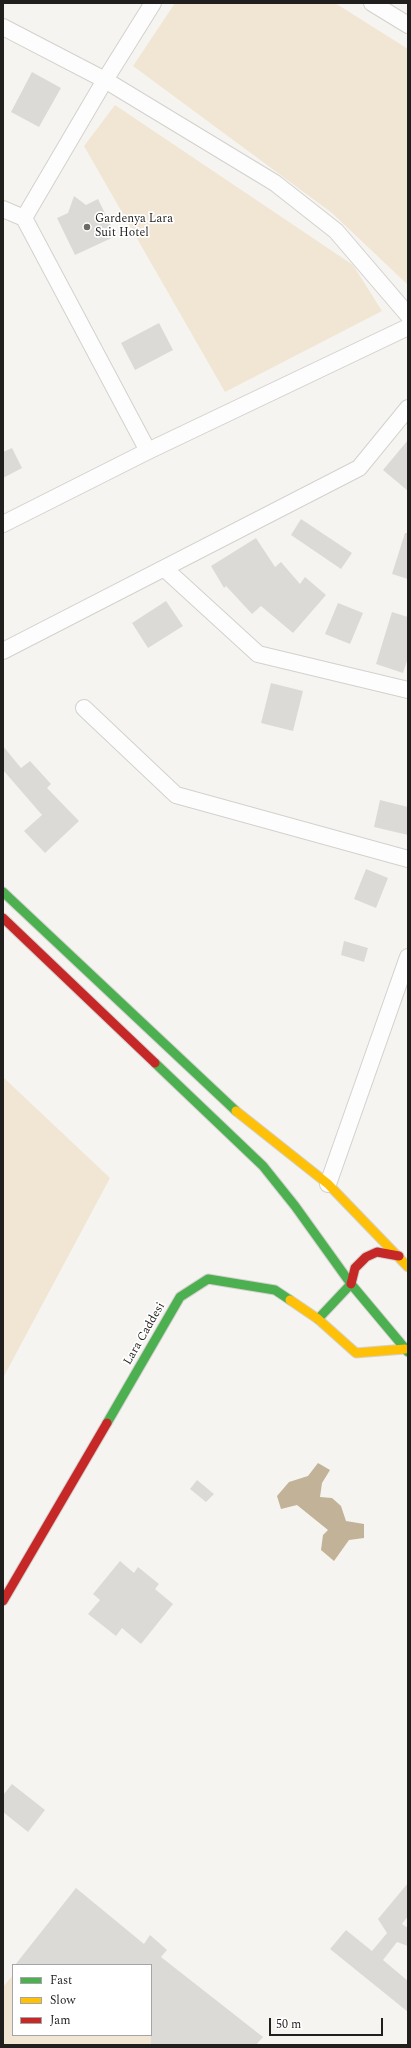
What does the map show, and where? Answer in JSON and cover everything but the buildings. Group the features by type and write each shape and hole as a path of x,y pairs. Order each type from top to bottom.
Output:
{"main road":[{"path":"3,892 245,1119 328,1184 408,1267"},
{"path":"3,918 263,1166 296,1206 351,1284 407,1349"},
{"path":"318,1319 351,1284 355,1268 366,1257 377,1252 399,1256"},
{"name":"Lara Caddesi","path":"3,1601 180,1297 208,1279 275,1290 318,1319 356,1353 407,1349"}],"street":[{"path":"24,218 105,80 153,3"},
{"path":"372,3 408,25"},
{"path":"3,27 105,80 275,183 336,231 408,315"},
{"path":"3,209 24,218 148,451"},
{"path":"3,524 148,451 408,327"},
{"path":"3,651 359,468 408,408"},
{"path":"165,568 258,654 408,690"},
{"path":"84,708 176,795 408,859"},
{"path":"328,1184 408,957"}],"shaded area":[{"path":"175,3 335,3 408,49 408,285 332,213 133,66"},
{"path":"115,105 353,265 382,311 225,392 84,146"},
{"path":"3,1077 110,1178 3,1378"},
{"path":"318,1463 330,1470 322,1483 320,1497 332,1498 341,1506 346,1521 364,1524 364,1538 349,1540 334,1561 321,1550 323,1535 328,1530 297,1505 281,1509 277,1496 289,1482 308,1476"},
{"path":"75,1895 222,2010 195,2045 3,2045 3,1987 12,1976 12,2036 152,2036 152,1964 150,1964"}],"traffic: fast":[{"path":"3,892 236,1111"},
{"path":"155,1063 263,1166 295,1206 351,1284 408,1352"},
{"path":"107,1423 180,1297 208,1279 275,1290 290,1300"},
{"path":"318,1319 351,1284"}],"traffic: slow":[{"path":"236,1111 328,1184 408,1267"},
{"path":"290,1300 318,1319 356,1353 405,1349"}],"traffic: jam":[{"path":"3,918 155,1063"},
{"path":"351,1284 355,1268 366,1257 377,1252 399,1256"},
{"path":"3,1601 107,1423"}],"place":[{"name":"Gardenya Lara Suit Hotel","path":"87,227"}]}
